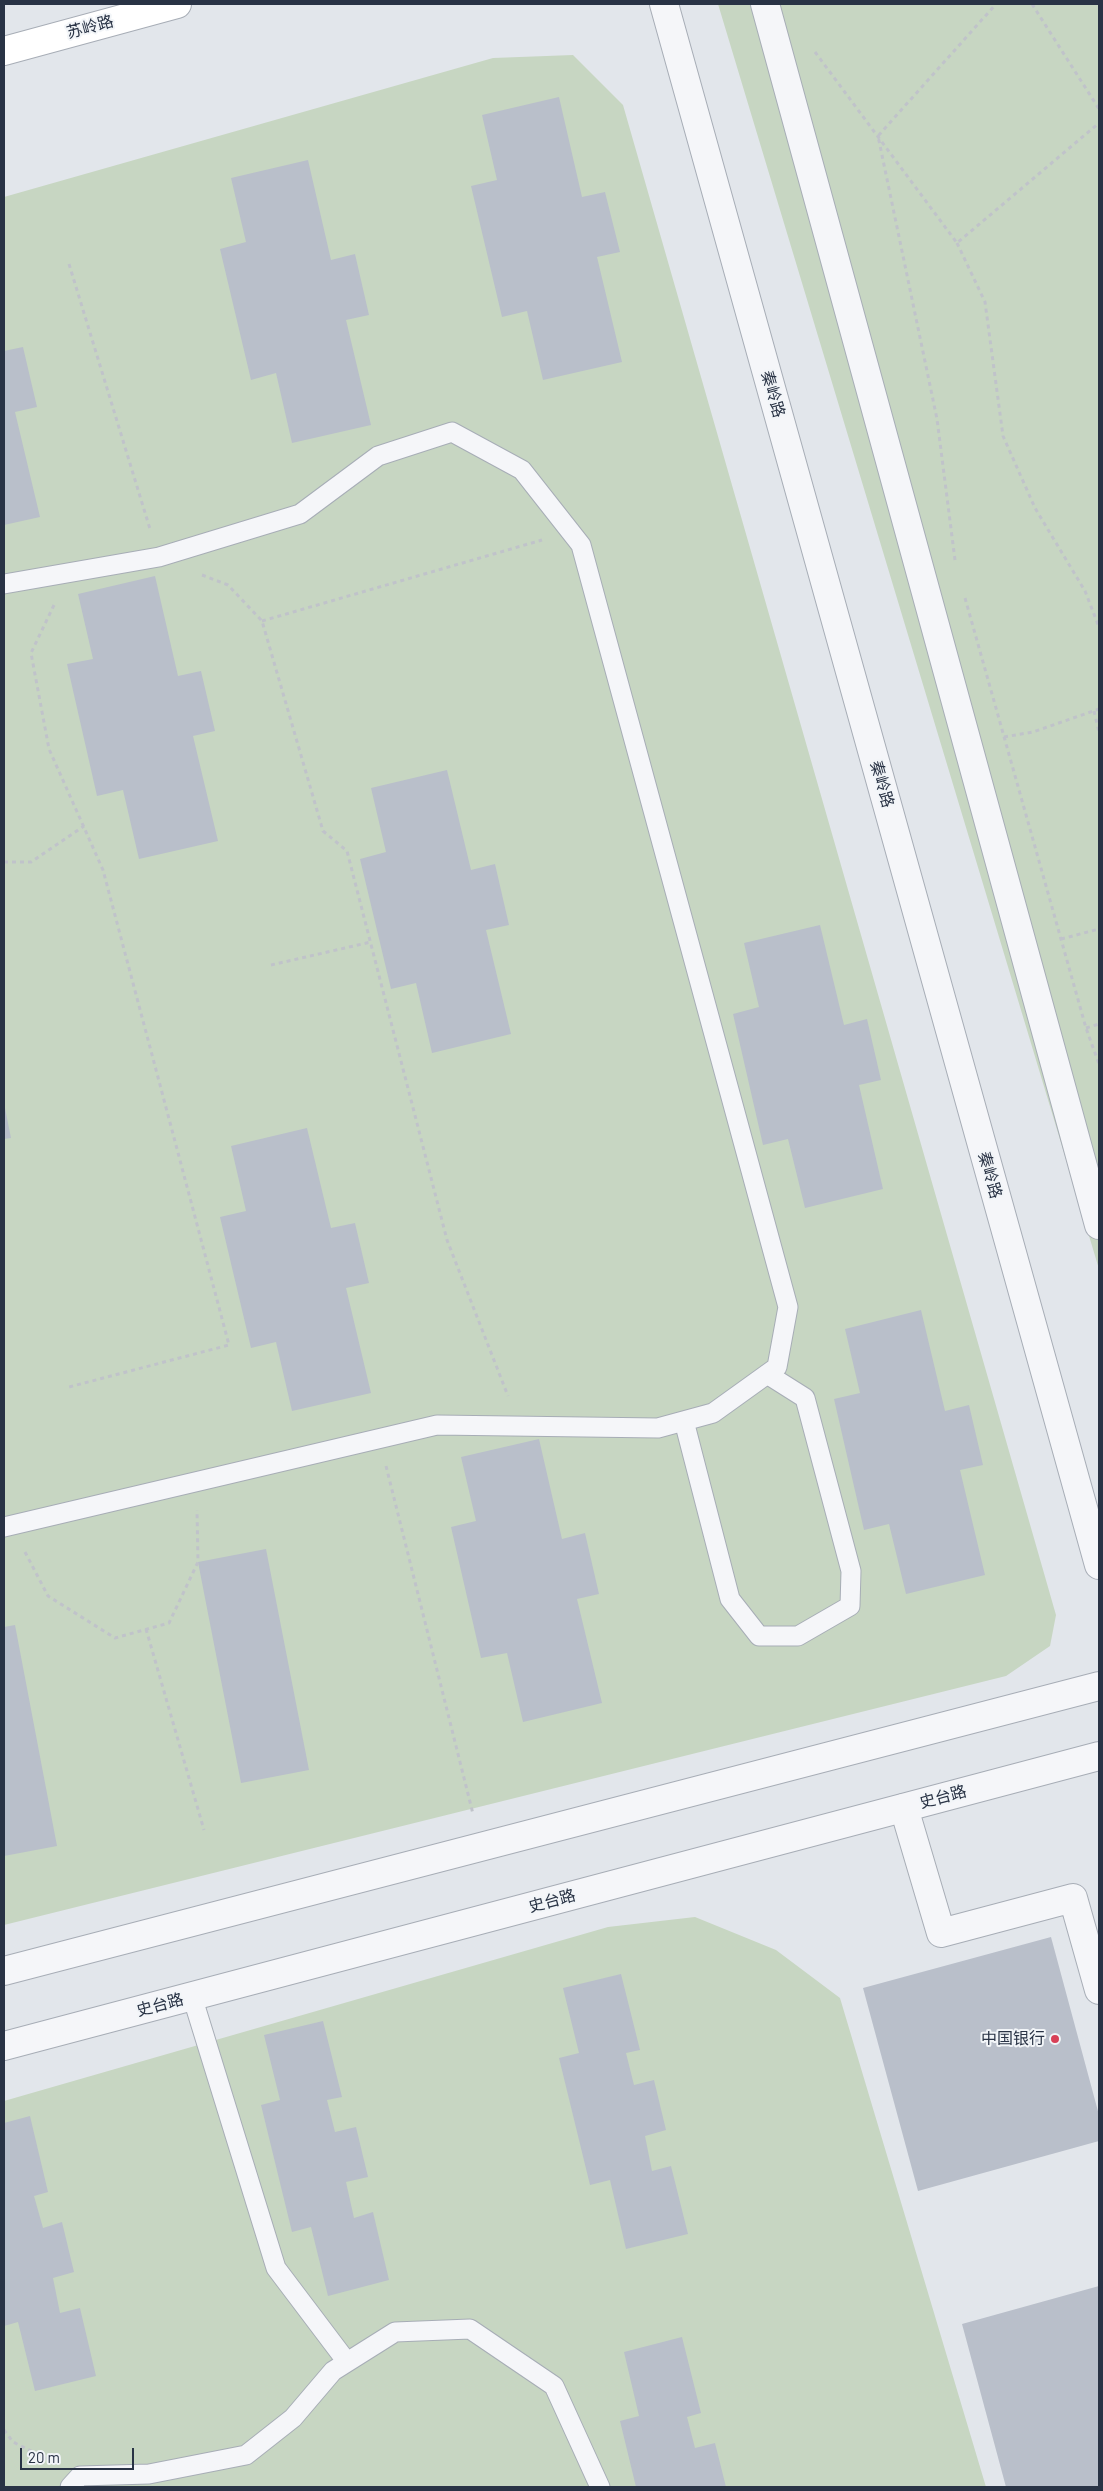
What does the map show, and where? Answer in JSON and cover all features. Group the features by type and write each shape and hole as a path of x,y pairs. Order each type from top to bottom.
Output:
{"main road":[{"name":"苏岭路","path":"4,51 177,4"}],"street":[{"name":"秦岭路","path":"664,4 1099,1565"},
{"path":"765,4 1099,1225"},
{"path":"4,1971 1099,1686"},
{"name":"史台路","path":"4,2046 1099,1756"},
{"path":"904,1808 941,1933 1073,1898 1099,1990"}],"lane":[{"path":"4,584 159,557 300,514 378,456 452,432 522,470 581,545 788,1307 777,1368 714,1413 658,1428 520,1428 437,1425 8,1526"},
{"path":"684,1421 730,1599 759,1636 798,1636 850,1606 851,1571 806,1398 767,1374"},
{"path":"192,1996 276,2268 348,2362"},
{"path":"75,2481 149,2474 246,2455 293,2418 333,2372 396,2332 470,2329 554,2386 600,2487"}],"path":[{"path":"878,136 996,4"},
{"path":"1032,4 1099,109"},
{"path":"814,50 957,243 985,302 1003,436 1035,508 1085,591 1099,627"},
{"path":"957,243 1099,123"},
{"path":"878,136 937,419 957,568"},
{"path":"69,264 159,557 228,585 262,621 323,831 347,851 448,1240 520,1428"},
{"path":"262,621 571,532"},
{"path":"69,1387 229,1345 103,870 49,749 31,653 70,573"},
{"path":"965,596 1086,1028 1099,1064"},
{"path":"967,744 1033,732 1099,709"},
{"path":"1094,711 1099,732"},
{"path":"4,862 31,862 84,826"},
{"path":"1061,939 1099,929"},
{"path":"271,965 371,942"},
{"path":"1086,1028 1099,1024"},
{"path":"379,1438 481,1847"},
{"path":"8,1526 48,1596 115,1638 169,1623 198,1562 197,1481"},
{"path":"146,1629 204,1830"},
{"path":"4,2430 13,2442 75,2481"}],"green space":[{"path":"718,4 1099,4 1099,1269"},
{"path":"573,55 623,105 1056,1615 1050,1646 1006,1676 4,1925 4,197 493,58"},
{"path":"695,1917 776,1950 840,1998 986,2487 4,2487 4,2101 608,1927"}],"building":[{"path":"559,97 582,197 605,192 620,252 597,257 622,362 543,380 527,311 502,317 471,186 497,180 482,115"},
{"path":"308,160 331,260 355,254 369,315 346,320 371,425 292,443 276,373 251,380 220,249 246,242 231,178"},
{"path":"23,347 37,407 15,412 40,517 4,525 4,351"},
{"path":"155,576 178,676 201,671 215,731 193,736 218,841 139,859 123,790 97,796 67,664 93,659 78,594"},
{"path":"447,770 471,870 495,864 509,925 486,930 511,1034 432,1053 416,983 391,989 360,859 386,852 371,788"},
{"path":"820,925 844,1025 867,1019 881,1080 859,1085 883,1189 805,1208 788,1139 763,1145 733,1014 759,1007 744,943"},
{"path":"4,1103 11,1138 4,1139"},
{"path":"307,1128 331,1228 355,1223 369,1283 346,1288 371,1393 292,1411 276,1342 251,1348 220,1217 246,1211 231,1146"},
{"path":"921,1310 945,1411 969,1405 983,1465 960,1470 985,1575 906,1594 889,1524 864,1530 834,1399 860,1393 845,1329"},
{"path":"539,1439 562,1539 585,1533 599,1594 577,1599 602,1703 523,1722 507,1653 481,1658 451,1527 476,1521 461,1457"},
{"path":"266,1549 309,1770 241,1783 198,1562"},
{"path":"15,1625 57,1846 4,1856 4,1627"},
{"path":"1051,1937 1099,2115 1099,2141 918,2191 863,1988"},
{"path":"621,1974 640,2050 626,2053 634,2085 654,2080 666,2130 645,2136 652,2171 671,2166 688,2234 626,2249 610,2180 590,2185 559,2058 579,2053 563,1988"},
{"path":"323,2021 342,2097 327,2100 335,2132 356,2127 368,2177 346,2182 354,2218 373,2212 389,2280 328,2296 311,2227 292,2232 261,2105 280,2100 264,2035"},
{"path":"30,2116 48,2192 34,2196 43,2228 62,2222 74,2272 53,2278 60,2313 80,2308 96,2376 35,2391 18,2322 4,2326 4,2123"},
{"path":"1099,2286 1099,2487 1006,2487 962,2324"},
{"path":"682,2337 701,2413 687,2417 695,2448 715,2443 726,2487 636,2487 620,2421 639,2416 624,2352"}],"place":[{"name":"中国银行","path":"1055,2039"}]}
